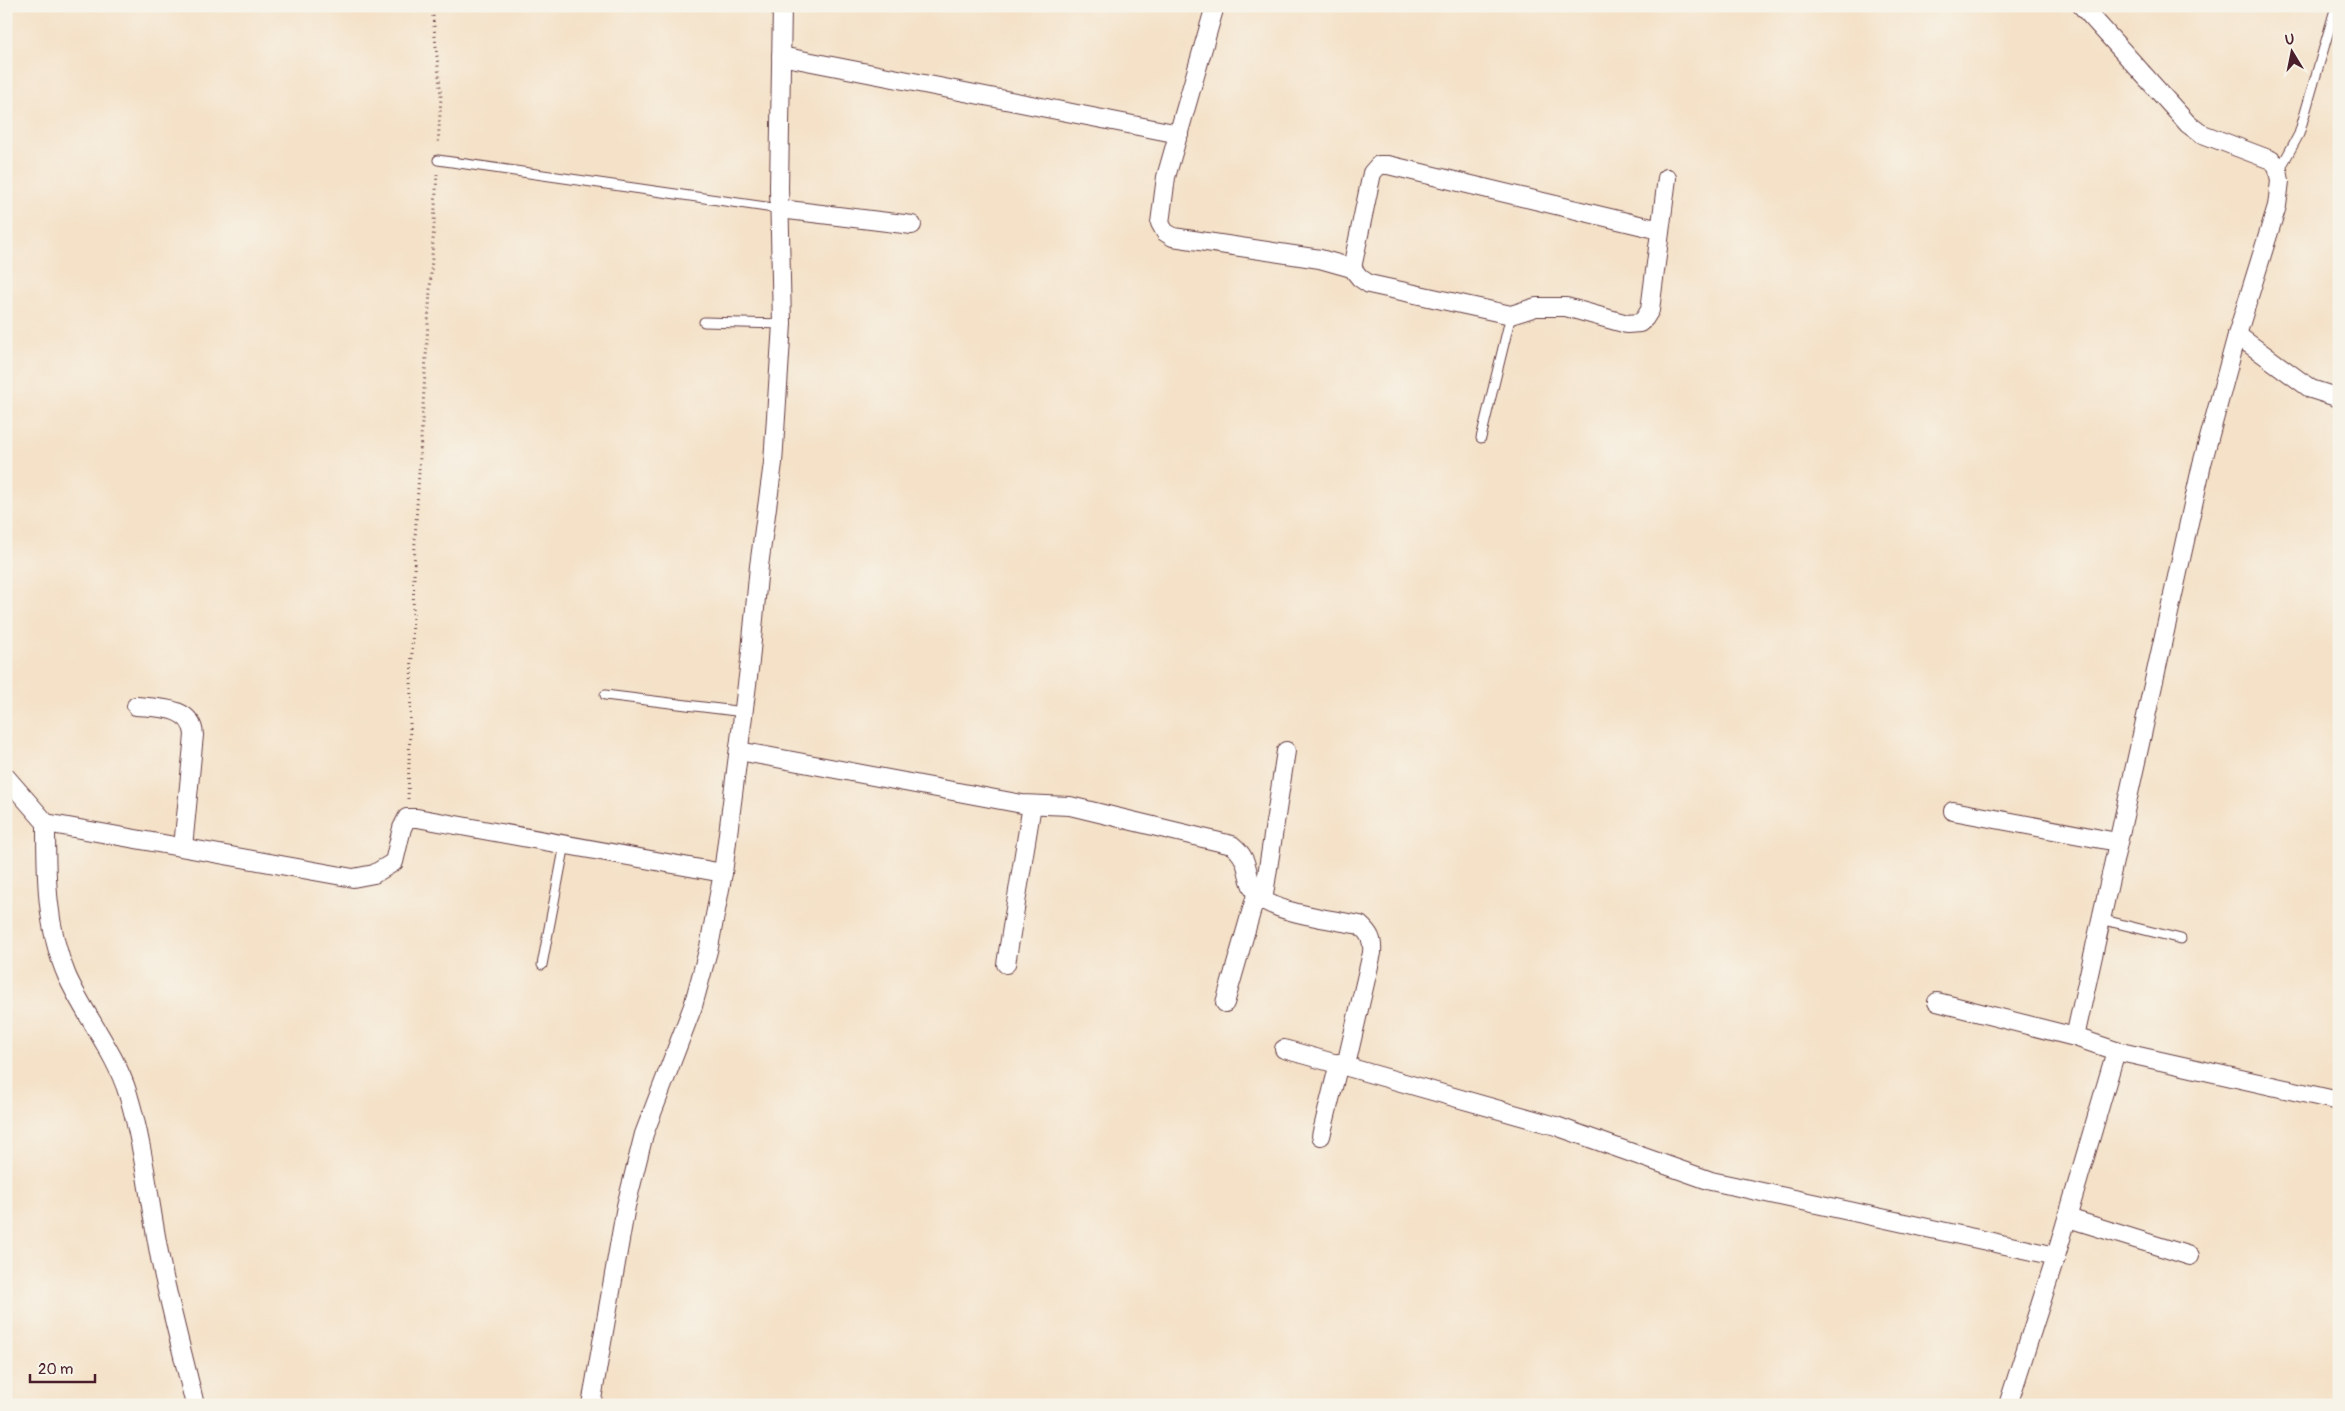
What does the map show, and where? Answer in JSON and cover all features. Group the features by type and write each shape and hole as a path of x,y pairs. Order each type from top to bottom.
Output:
{"street":[{"path":"591,1405 626,1206 644,1134 693,1006 709,947 723,872 773,463 782,324 780,209 782,6"},
{"path":"1215,6 1165,186 1160,223 1165,232 1173,237 1297,254 1352,268 1360,278 1369,284 1511,315 1536,306 1566,307 1627,324 1640,323 1646,318 1650,310 1667,178"},
{"path":"2075,1037 2202,464 2237,335 2276,206 2280,181 2279,171 2271,160 2200,133 2188,124 2082,6"},
{"path":"781,56 1179,134"},
{"path":"1352,268 1372,174 1379,165 1398,167 1660,230"},
{"path":"780,209 912,224"},
{"path":"2237,335 2311,389 2339,398"},
{"path":"136,706 172,710 186,716 192,723 194,735 183,847"},
{"path":"739,751 951,792 1032,804 1070,806 1232,845 1239,850 1246,862 1252,888 1260,898 1284,909 1360,925 1369,932 1373,942 1372,953 1343,1064 1321,1136"},
{"path":"1225,1003 1260,898 1286,751"},
{"path":"6,777 46,823 63,828 183,847 353,878 374,874 394,862 402,828 407,818 417,818 723,872"},
{"path":"1006,964 1032,804"},
{"path":"1953,811 2117,842"},
{"path":"46,823 49,911 59,954 68,977 128,1092 146,1176 162,1268 195,1405"},
{"path":"1936,1002 2075,1037 2116,1051 2339,1101"},
{"path":"1284,1049 1343,1064 1556,1126 1711,1181 2056,1256"},
{"path":"2008,1405 2068,1218 2116,1051"},
{"path":"2068,1218 2190,1256"}],"lane":[{"path":"2279,171 2299,134 2336,6"},
{"path":"438,160 780,209"},
{"path":"1481,438 1511,315"},
{"path":"704,322 782,324"},
{"path":"605,695 744,712"},
{"path":"542,965 565,844"},
{"path":"2100,919 2181,939"}],"path":[{"path":"407,818 415,539 441,97 432,6"}]}
